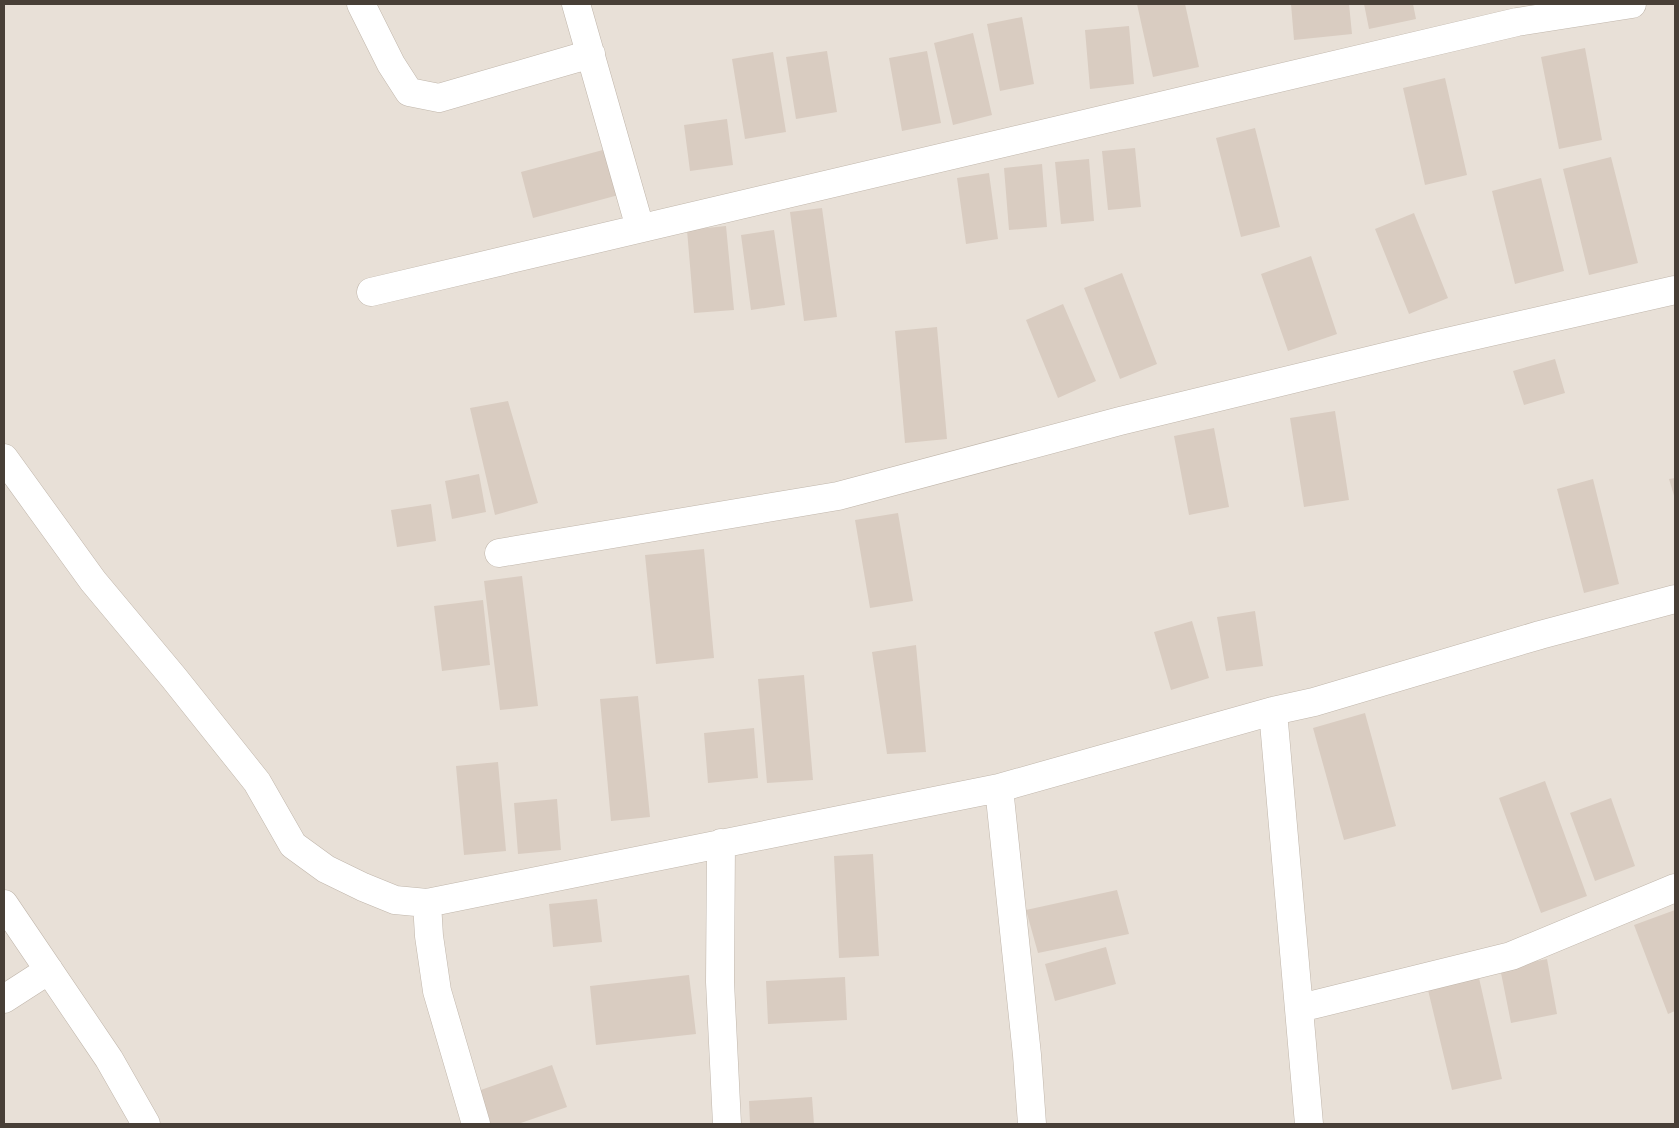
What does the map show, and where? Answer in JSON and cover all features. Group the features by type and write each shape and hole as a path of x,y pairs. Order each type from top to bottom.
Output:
{"street":[{"path":"361,4 391,64 409,92 439,98 591,54"},
{"path":"576,4 640,228"},
{"path":"371,292 1517,22 1632,4"},
{"path":"499,553 838,496 1120,421 1430,346 1675,290"},
{"path":"4,458 93,581 187,693 257,782 293,845 326,869 363,887 395,900 427,903 999,788 1273,711 1314,702 1540,635 1675,600"},
{"path":"1273,711 1309,1124"},
{"path":"999,788 1027,1055 1032,1124"},
{"path":"721,843 720,982 727,1124"},
{"path":"1300,1008 1511,956 1675,888"},
{"path":"427,903 436,991 476,1124"},
{"path":"4,904 109,1059 146,1124"},
{"path":"4,999 49,970"}],"shaded area":[{"path":"4,4 1675,4 1675,1124 4,1124"}],"building":[{"path":"1137,4 1185,4 1199,67 1153,77"},
{"path":"1291,4 1349,4 1352,34 1294,40"},
{"path":"1364,4 1413,4 1416,19 1369,29"},
{"path":"1022,17 1034,84 1000,91 987,24"},
{"path":"1129,26 1134,84 1090,89 1085,30"},
{"path":"973,33 992,115 953,125 934,43"},
{"path":"1585,48 1602,140 1559,149 1541,57"},
{"path":"827,51 837,112 796,119 786,57"},
{"path":"927,51 941,123 902,131 889,58"},
{"path":"773,52 786,132 745,139 732,59"},
{"path":"1445,78 1467,175 1425,185 1403,88"},
{"path":"727,119 733,165 690,171 684,125"},
{"path":"1255,128 1280,227 1241,237 1216,138"},
{"path":"614,147 626,193 533,218 521,172"},
{"path":"1135,148 1141,207 1108,210 1102,151"},
{"path":"1611,157 1638,263 1589,275 1563,169"},
{"path":"1089,159 1094,221 1061,224 1055,162"},
{"path":"1042,164 1047,227 1009,230 1004,168"},
{"path":"989,173 998,239 966,244 957,178"},
{"path":"1541,178 1564,271 1515,284 1492,191"},
{"path":"822,208 837,317 804,321 790,212"},
{"path":"1414,213 1448,298 1409,314 1375,229"},
{"path":"726,226 734,310 694,313 687,230"},
{"path":"774,230 785,305 751,310 741,235"},
{"path":"1311,256 1337,334 1288,351 1261,274"},
{"path":"1122,273 1157,364 1120,379 1084,288"},
{"path":"1063,304 1096,381 1058,398 1026,320"},
{"path":"937,327 947,439 905,443 895,331"},
{"path":"1555,359 1565,393 1524,405 1513,371"},
{"path":"508,401 538,503 495,515 470,408"},
{"path":"1335,411 1349,500 1304,507 1290,418"},
{"path":"1214,428 1229,507 1189,515 1174,436"},
{"path":"479,474 486,512 452,519 445,481"},
{"path":"1675,478 1675,499 1669,479"},
{"path":"1593,479 1619,584 1584,593 1557,489"},
{"path":"431,504 436,541 397,547 391,510"},
{"path":"898,513 913,601 870,608 855,520"},
{"path":"704,549 714,658 656,664 645,555"},
{"path":"522,576 538,706 500,710 484,581"},
{"path":"483,600 490,665 442,671 434,606"},
{"path":"1255,611 1263,666 1226,671 1217,617"},
{"path":"1192,621 1209,678 1171,690 1154,632"},
{"path":"916,645 926,752 887,754 872,652"},
{"path":"804,675 813,780 767,783 758,679"},
{"path":"638,696 650,817 611,821 600,699"},
{"path":"1365,713 1396,826 1344,840 1313,728"},
{"path":"754,728 758,778 708,783 704,733"},
{"path":"498,762 506,851 464,855 456,766"},
{"path":"1545,781 1587,896 1541,913 1499,798"},
{"path":"1611,798 1635,866 1595,881 1570,813"},
{"path":"557,799 561,850 518,854 514,803"},
{"path":"873,854 879,956 839,958 834,856"},
{"path":"1117,890 1129,934 1038,953 1026,910"},
{"path":"597,899 602,942 553,947 549,904"},
{"path":"1675,910 1675,1011 1668,1014 1634,925"},
{"path":"1106,947 1116,984 1055,1001 1045,964"},
{"path":"1547,959 1557,1014 1511,1023 1500,968"},
{"path":"689,975 696,1034 596,1045 590,986"},
{"path":"845,977 847,1020 768,1024 766,981"},
{"path":"1479,978 1502,1079 1452,1090 1428,990"},
{"path":"552,1065 567,1107 518,1124 486,1124 475,1092"},
{"path":"812,1097 814,1124 750,1124 749,1101"}]}
